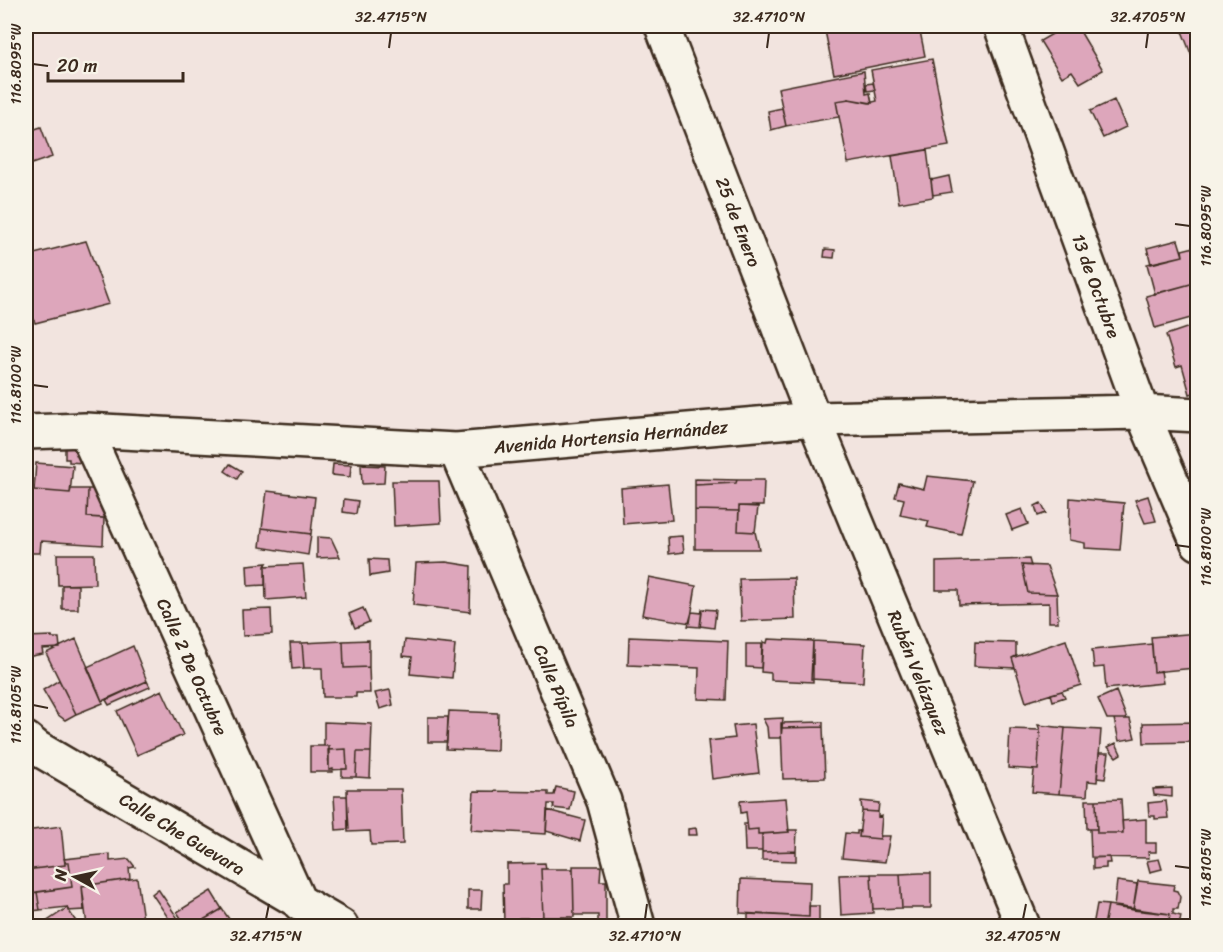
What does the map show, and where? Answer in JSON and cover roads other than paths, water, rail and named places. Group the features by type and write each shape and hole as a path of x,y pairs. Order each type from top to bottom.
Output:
{"street":[{"name":"25 de Enero","path":"662,26 814,418"},
{"name":"13 de Octubre","path":"1001,26 1142,412 1197,543"},
{"name":"Avenida Hortensia Hernández","path":"26,432 85,430 456,450 814,418 1142,412 1197,415"},
{"name":"Rubén Velázquez","path":"814,418 1023,927"},
{"name":"Calle 2 De Octubre","path":"85,430 300,904"},
{"name":"Calle Pípila","path":"456,450 604,801 638,927"},
{"name":"Calle Che Guevara","path":"26,739 341,927"}]}
